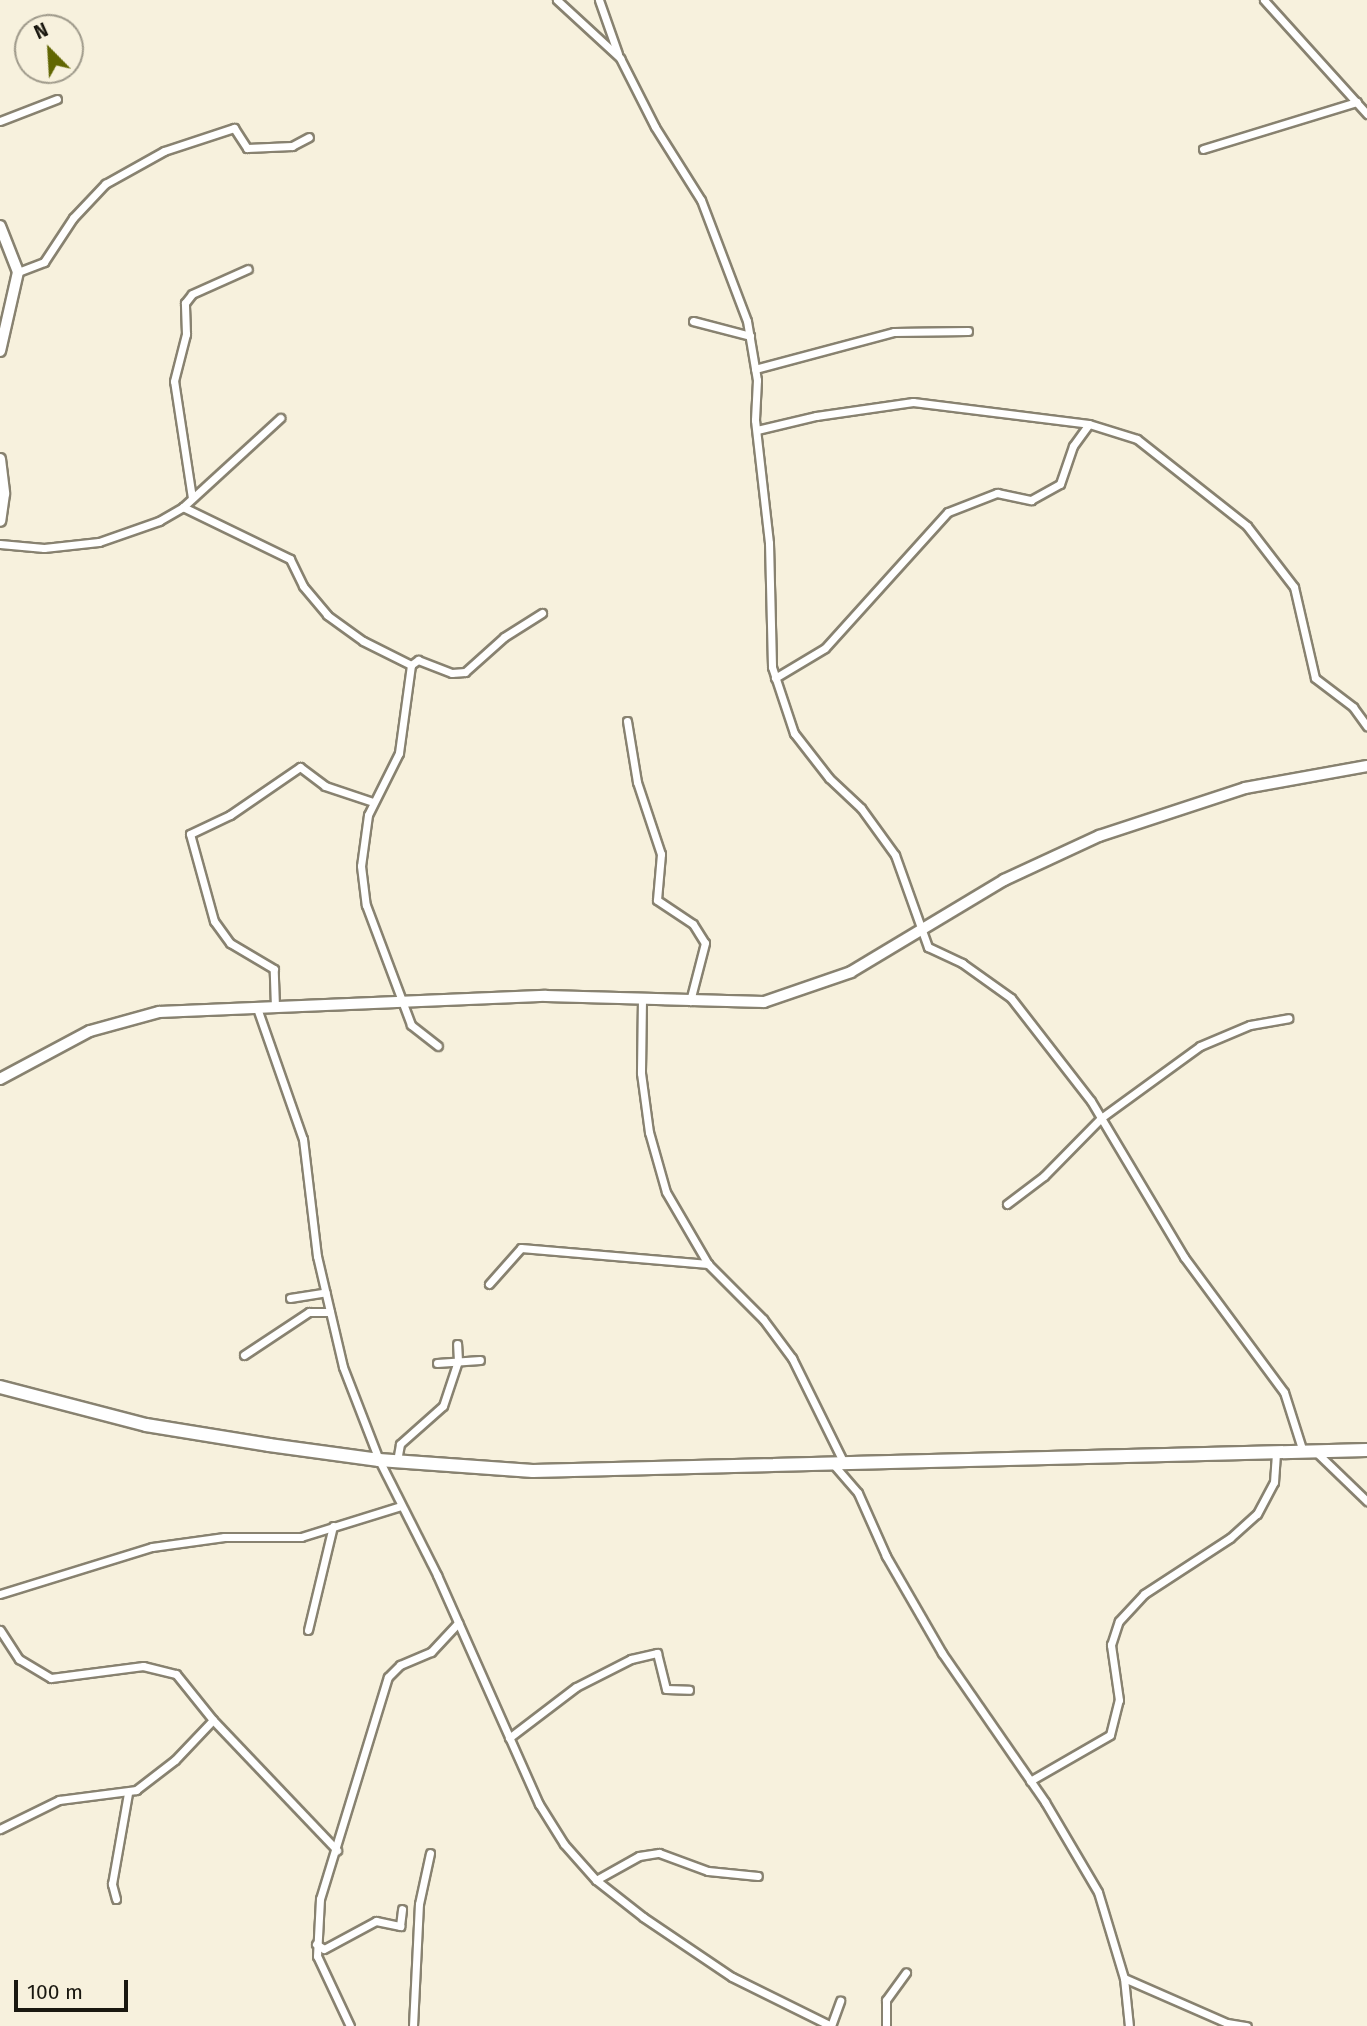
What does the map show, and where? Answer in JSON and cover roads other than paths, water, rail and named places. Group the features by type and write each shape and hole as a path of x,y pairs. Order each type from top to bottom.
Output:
{"main road":[{"path":"0,1387 146,1425 379,1460 533,1471 1367,1450"}],"street":[{"path":"557,0 620,58"},
{"path":"598,0 620,58 655,127 701,200 750,336 769,543 775,678 794,733 830,778 861,808 895,855 928,947 962,962 1024,1011 1101,1118 1180,1250 1284,1392 1309,1452 1367,1502"},
{"path":"1264,0 1367,114"},
{"path":"605,45 607,27"},
{"path":"0,121 57,99"},
{"path":"1203,149 1357,102"},
{"path":"18,272 44,262 73,218 105,184 164,151 233,128 247,148 292,146 309,137"},
{"path":"0,226 18,272 0,351"},
{"path":"192,498 174,381 186,334 185,303 192,294 248,269"},
{"path":"693,321 750,336"},
{"path":"755,369 894,332 968,331"},
{"path":"757,430 816,416 913,402 1089,424 1137,439 1247,526 1294,587 1315,678 1353,707 1367,726"},
{"path":"0,544 44,548 99,542 159,521 183,507 280,418"},
{"path":"775,678 825,648 948,512 997,493 1031,500 1060,484 1073,446 1089,424"},
{"path":"0,459 4,494 0,521"},
{"path":"183,507 290,559 303,586 327,615 363,641 411,665"},
{"path":"438,1046 415,1031 364,895 363,837 373,802 399,753 411,665 418,660 452,673 466,672 504,637 542,613"},
{"path":"626,720 637,782 660,854 657,900 693,924 705,943 690,1001"},
{"path":"0,1079 61,1044 137,1015 546,996 745,1005 793,996 851,972 922,932 1004,880 1124,827 1245,788 1367,766"},
{"path":"275,1007 274,969 230,943 214,922 190,834 230,815 300,767 325,786 373,802"},
{"path":"642,999 641,1073 659,1170 679,1220 708,1264 780,1341 807,1382 839,1463 858,1493 886,1556 942,1653 1030,1781 1098,1892 1124,1978 1129,2026"},
{"path":"257,1008 300,1126 334,1342 379,1460 458,1623 538,1804 564,1844 596,1880 732,1977 831,2026 840,2000"},
{"path":"1007,1204 1044,1177 1101,1118 1200,1046 1250,1025 1288,1018"},
{"path":"489,1284 522,1248 708,1264"},
{"path":"290,1298 326,1292"},
{"path":"244,1355 309,1312 330,1312"},
{"path":"397,1461 400,1444 443,1406 458,1361 457,1344"},
{"path":"437,1363 480,1360"},
{"path":"1030,1781 1110,1735 1119,1700 1111,1644 1119,1621 1144,1594 1230,1538 1257,1514 1274,1482 1276,1454"},
{"path":"0,1594 152,1547 224,1537 293,1538 401,1506"},
{"path":"308,1630 333,1526"},
{"path":"351,2026 323,1972 316,1944 320,1899 388,1677 400,1665 431,1652 458,1623"},
{"path":"0,1630 19,1659 51,1678 143,1666 176,1674 213,1720 337,1850"},
{"path":"509,1738 576,1687 612,1665 644,1656 657,1653 666,1689 689,1690"},
{"path":"0,1829 59,1800 128,1793 156,1776 213,1720"},
{"path":"116,1899 112,1884 128,1793"},
{"path":"413,2026 419,1904 430,1853"},
{"path":"596,1880 639,1856 659,1853 708,1871 758,1876"},
{"path":"316,1944 324,1949 376,1921 400,1926 402,1909"},
{"path":"886,2026 886,2000 906,1972"},
{"path":"1124,1978 1227,2023 1247,2026"}]}
